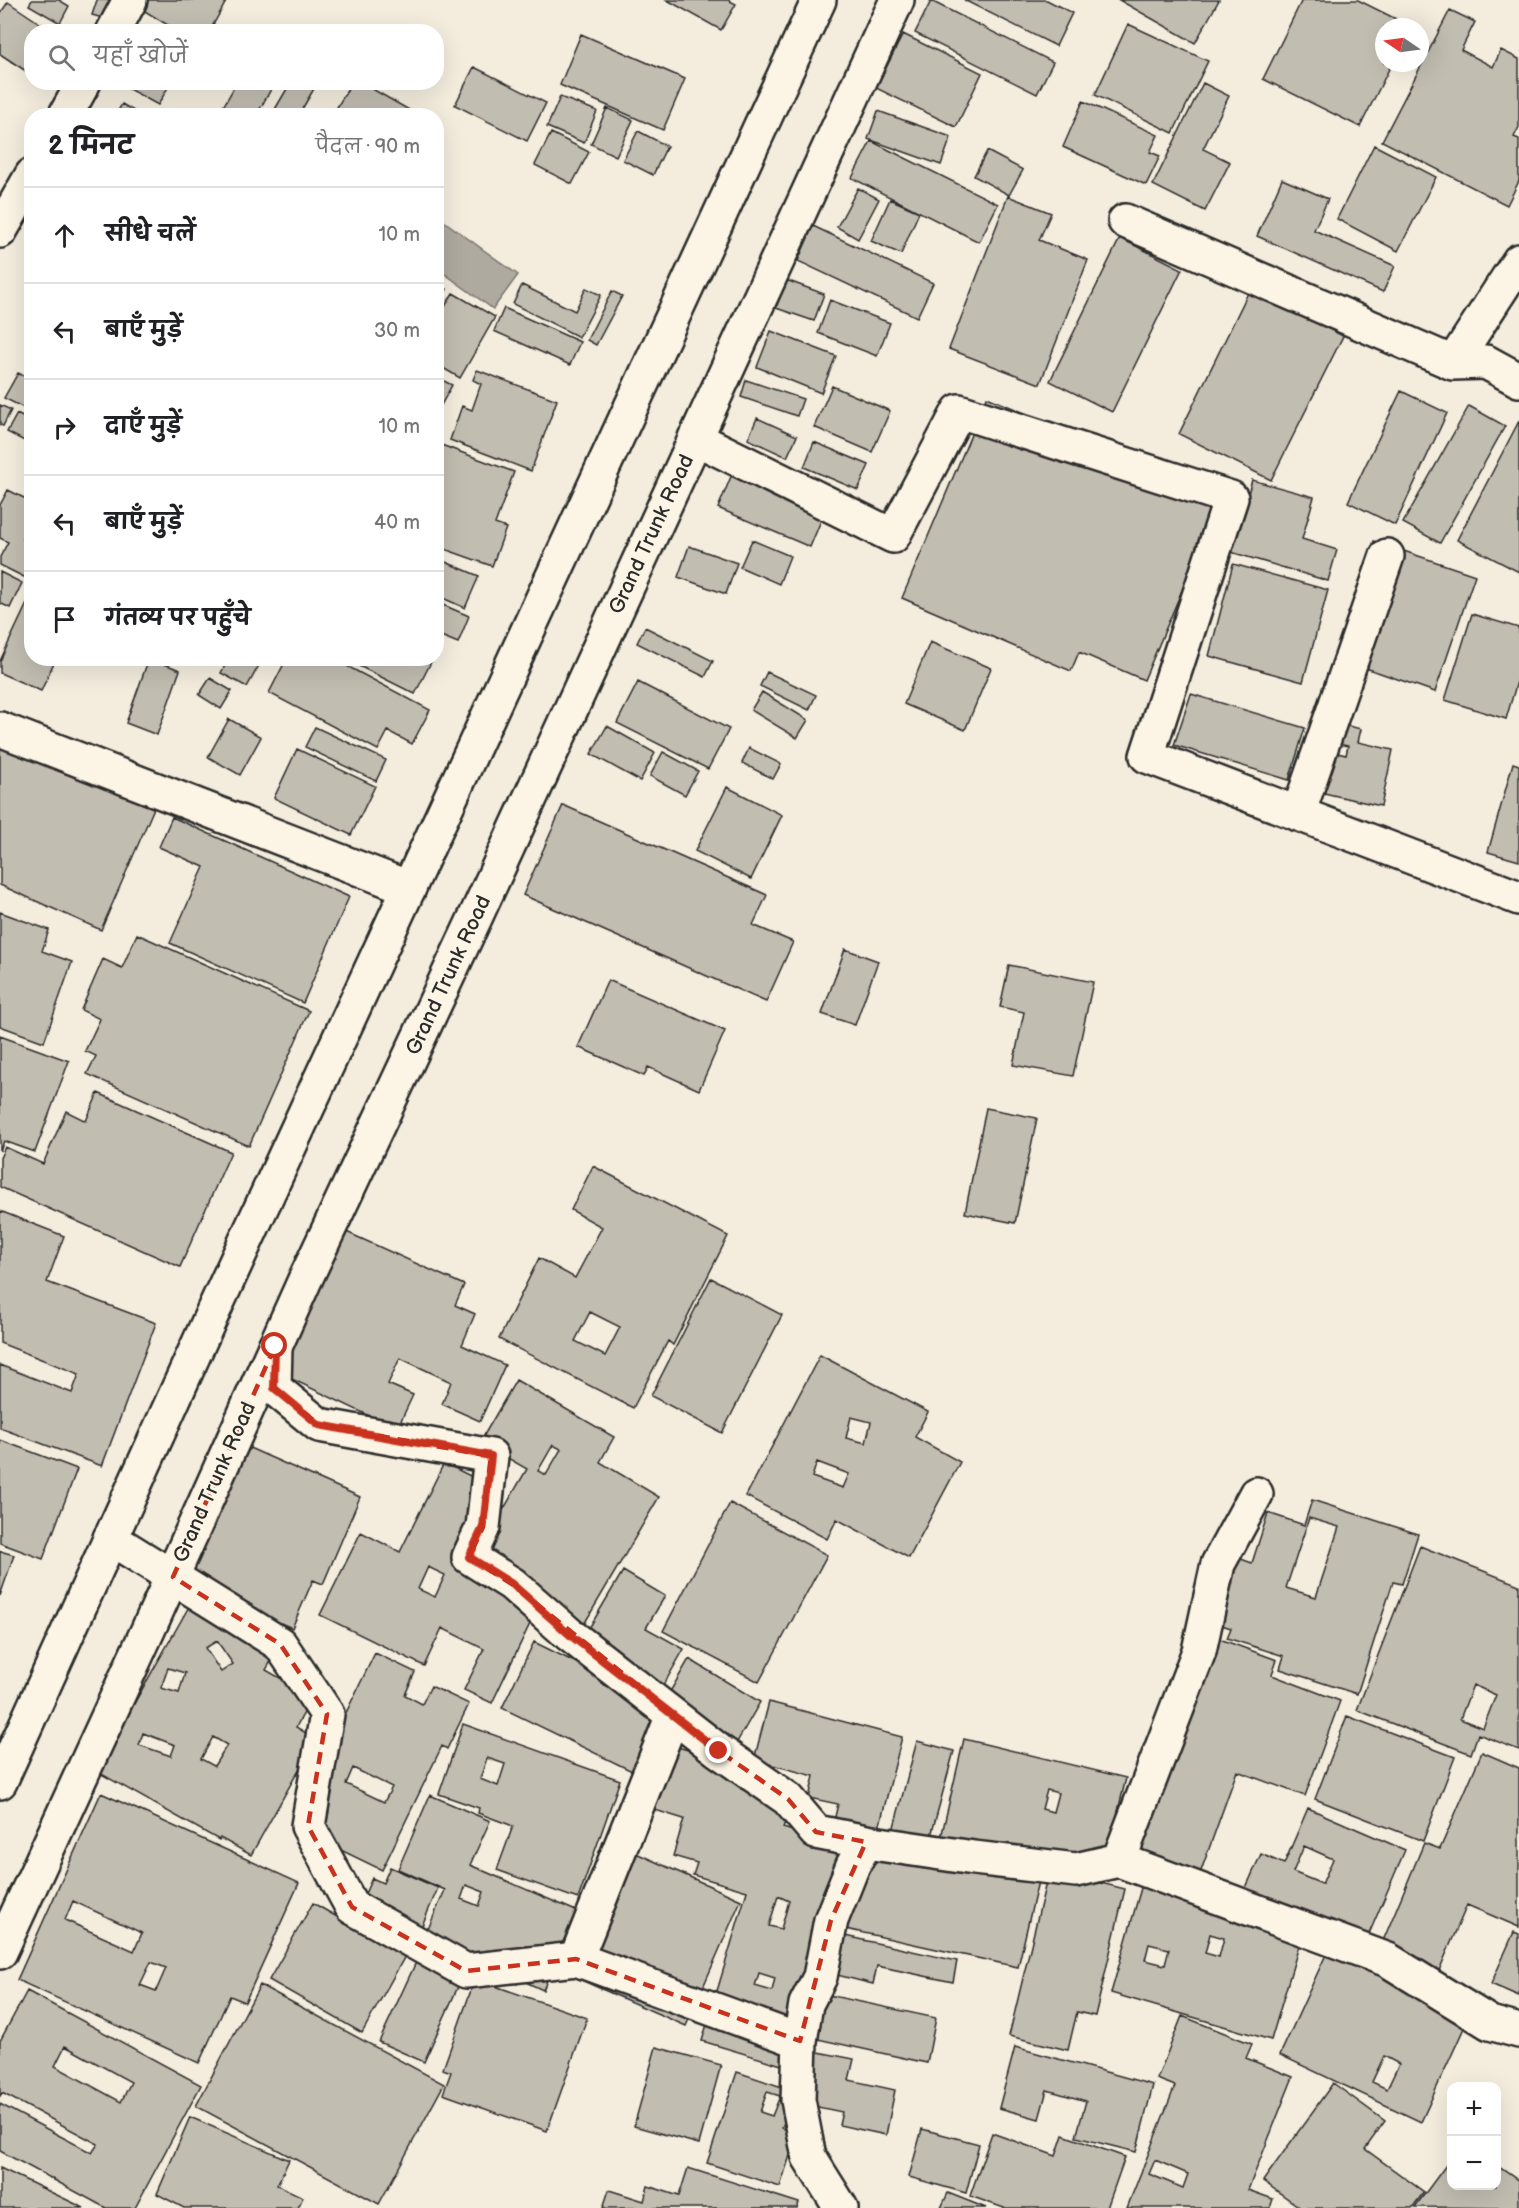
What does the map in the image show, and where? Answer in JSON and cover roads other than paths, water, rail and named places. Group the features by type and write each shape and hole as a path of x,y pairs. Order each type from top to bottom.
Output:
{"main road":[{"path":"117,24 130,0"},
{"path":"0,1782 819,0"},
{"name":"Grand Trunk Road","path":"0,1952 173,1577 275,1346 480,907 897,0"},
{"path":"69,108 80,90"},
{"path":"0,231 24,189"},
{"path":"1125,221 1453,363 1486,362 1519,380"},
{"path":"1453,363 1519,261"},
{"path":"695,438 893,536 958,411 1231,498 1147,756 1519,898"},
{"path":"1298,814 1388,556"},
{"path":"0,729 409,888"},
{"path":"275,1346 274,1388 319,1425 491,1456 483,1527 469,1557 512,1584 570,1635 719,1751 788,1799 816,1832 866,1842 1076,1870 1119,1860 1388,1960 1490,2023 1519,2031"},
{"path":"1119,1860 1199,1651 1218,1564 1257,1494"},
{"path":"111,1538 280,1644 327,1714 308,1826 352,1907 466,1971 576,1959 800,2042"},
{"path":"576,1959 673,1715"},
{"path":"841,2208 809,2157 798,2100 800,2042 806,2004 820,1977 831,1920 853,1865 866,1842"}]}
